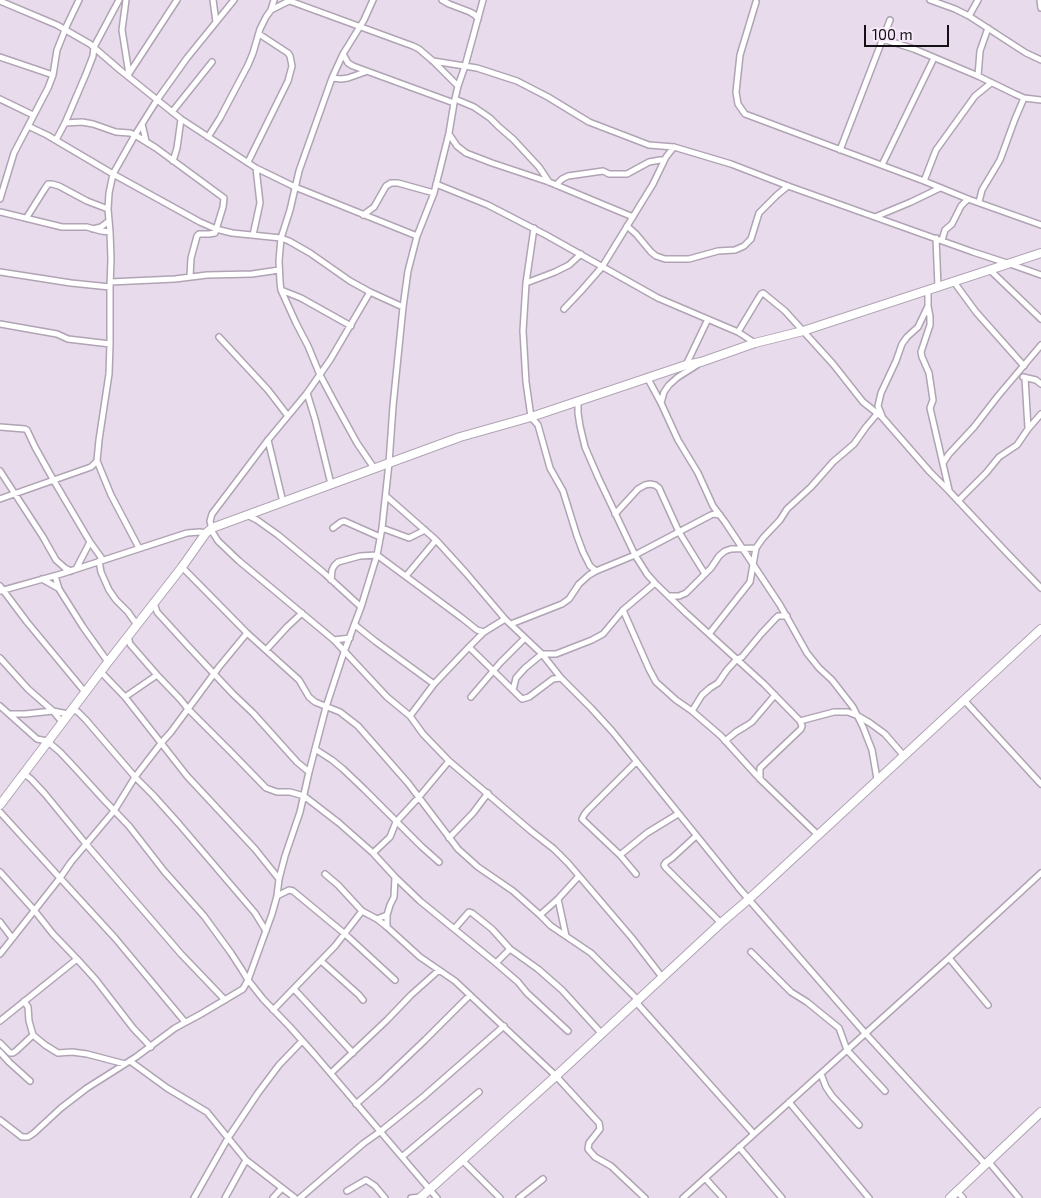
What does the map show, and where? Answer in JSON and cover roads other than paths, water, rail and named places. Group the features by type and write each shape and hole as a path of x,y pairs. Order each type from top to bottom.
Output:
{"street":[{"path":"0,199 1,190 14,153 48,88 57,50 79,0"},
{"path":"56,140 93,56 94,47 119,0"},
{"path":"126,0 122,30 129,74"},
{"path":"129,74 177,0"},
{"path":"213,0 216,22"},
{"path":"139,548 111,495 97,462 109,374 111,259 109,193 113,174 157,100 187,58 234,0"},
{"path":"208,137 240,82 253,52 262,24 271,10 274,0"},
{"path":"271,10 288,0 413,46 419,49 458,86"},
{"path":"373,0 332,78 299,171 289,215 281,238 279,270 281,290 320,375 356,443 374,468"},
{"path":"442,0 470,12 478,19"},
{"path":"0,1120 22,1137 28,1137 68,1102 128,1063 175,1028 243,989 248,980 277,896 279,879 304,796 326,707 377,555 386,496 393,406 408,271 417,236 434,193 449,133 454,101 483,0"},
{"path":"930,0 969,16 1026,53 1041,60"},
{"path":"969,16 978,0"},
{"path":"1040,0 1041,8"},
{"path":"0,1 79,37 129,74 181,119 256,168 295,187 417,236"},
{"path":"756,2 740,55 736,92 738,104 745,114 1041,225"},
{"path":"840,150 890,20"},
{"path":"978,76 980,51 988,28"},
{"path":"248,162 288,81 292,66 288,53 259,34"},
{"path":"883,39 914,49 1024,98 1041,100"},
{"path":"343,54 348,63 365,72 474,107 490,118 513,139 539,166 549,182"},
{"path":"93,56 102,55"},
{"path":"0,57 52,75"},
{"path":"882,166 934,58"},
{"path":"172,112 212,62"},
{"path":"433,62 483,70 517,81 589,122 649,145 674,147 732,164 788,186 1041,275"},
{"path":"332,78 348,78 365,72"},
{"path":"924,181 936,150 975,96 991,83"},
{"path":"979,202 982,190 1000,160 1024,98"},
{"path":"0,99 33,115"},
{"path":"172,161 181,119"},
{"path":"65,123 82,122 116,132 135,135 224,198 214,234 198,234 191,258 190,276"},
{"path":"142,124 146,141"},
{"path":"28,126 56,140 176,210 216,230 288,240 310,253 341,276 403,307"},
{"path":"449,133 457,146 466,153 549,182 632,217"},
{"path":"564,309 602,267 653,184 664,160 674,147"},
{"path":"556,185 568,176 603,171 608,174 627,174 649,162 664,160"},
{"path":"253,235 260,203 256,168"},
{"path":"363,215 374,207 386,186 391,183 398,183 434,193"},
{"path":"27,218 48,184 59,186 87,201 108,209"},
{"path":"436,184 488,205 534,228 674,305 738,332 755,343"},
{"path":"627,226 651,252 666,260 689,259 718,251 735,250 744,246 751,239 759,213 788,186"},
{"path":"875,217 940,188"},
{"path":"938,287 939,239 952,224 960,206 968,199"},
{"path":"0,212 62,227 87,227 110,232"},
{"path":"93,229 101,227 109,221"},
{"path":"534,228 526,283 522,331 532,417 538,425 550,468 563,491 577,536 590,566 590,574"},
{"path":"85,692 1,589 55,576 187,533 209,530 460,437 532,417 686,364 701,362 755,343 803,331 1041,253"},
{"path":"526,283 569,265 580,254"},
{"path":"0,272 71,283 110,285 190,276 252,274 279,270"},
{"path":"990,270 1041,319"},
{"path":"954,282 976,312 1024,366"},
{"path":"281,290 296,296 351,326"},
{"path":"928,291 930,324 921,352 929,373 933,400 930,408 949,491"},
{"path":"0,805 108,662 128,640 137,625 209,530 212,514 320,375 370,292"},
{"path":"738,332 763,293 785,311 863,402 880,415 930,472 1041,588"},
{"path":"880,415 878,403 881,393 902,344 918,327 928,306"},
{"path":"686,364 708,319"},
{"path":"0,324 57,334 68,339 110,344"},
{"path":"219,336 268,390 288,416"},
{"path":"943,463 1041,345"},
{"path":"661,403 664,392 669,385 701,362"},
{"path":"1016,376 1036,380 1041,384"},
{"path":"647,378 678,440 698,473 713,506 787,616 812,660 838,687 853,707 872,750 877,779"},
{"path":"1025,378 1028,429"},
{"path":"307,393 316,419 331,484"},
{"path":"578,401 582,438 615,514 635,555 647,574 800,721 801,729 760,768 760,779"},
{"path":"958,500 986,473 999,457 1017,445 1041,414"},
{"path":"709,634 748,586 752,576 752,563 756,548 787,509 811,487 832,462 854,444 866,427 880,415"},
{"path":"0,427 27,430 54,481 101,560 101,572 109,590 137,625"},
{"path":"268,440 284,502"},
{"path":"0,499 91,467 97,462"},
{"path":"91,467 100,470"},
{"path":"0,471 43,537 56,560 61,574"},
{"path":"615,514 645,484 656,485 678,532 705,574"},
{"path":"386,496 436,540 505,619 542,654 561,678 592,708 749,899 866,1033 1019,1198"},
{"path":"384,510 396,506"},
{"path":"706,517 713,509 713,506"},
{"path":"511,624 562,604 569,599 579,584 590,574 635,555 706,517 714,514 720,515"},
{"path":"247,515 268,527 361,607"},
{"path":"333,528 344,521 380,536"},
{"path":"382,528 409,538 425,530"},
{"path":"209,530 239,560 334,640 388,697 410,716 423,734 449,761 554,849 625,930 662,977"},
{"path":"406,576 436,540"},
{"path":"73,570 90,542"},
{"path":"668,596 679,596 686,593 725,551 756,548"},
{"path":"331,580 332,570 338,562 360,556 377,555 482,634"},
{"path":"56,560 65,568 73,570"},
{"path":"590,566 596,571"},
{"path":"182,567 247,632 299,680 315,702 345,715 358,726 419,797 449,838 467,858 513,892 551,926 591,954 637,1001 754,1134"},
{"path":"55,576 59,589 82,627 108,662"},
{"path":"42,579 59,589"},
{"path":"513,690 516,678 542,654 556,654 592,640 602,634 623,610 655,583"},
{"path":"154,602 158,612 214,674 253,713 297,762 309,772"},
{"path":"149,610 158,612"},
{"path":"623,610 656,682 726,741 760,779 818,835"},
{"path":"266,650 302,613"},
{"path":"692,711 702,695 718,683 727,670 737,659 742,657 778,616 787,616"},
{"path":"410,716 434,684 469,647 482,634 505,619"},
{"path":"355,624 364,633 434,684"},
{"path":"412,1198 420,1198 556,1076 1041,629"},
{"path":"0,954 114,811 135,777 247,632"},
{"path":"334,640 364,633"},
{"path":"472,697 500,663 525,638"},
{"path":"128,640 188,709 266,788 276,792 290,792 304,796 339,823 373,853 395,877 428,907 518,982 527,993 568,1031"},
{"path":"469,647 522,699 526,699 552,679 561,678"},
{"path":"551,665 556,654"},
{"path":"0,658 62,722"},
{"path":"552,679 555,671"},
{"path":"101,672 125,697 187,776 255,849 279,879"},
{"path":"125,697 157,675"},
{"path":"726,741 752,722 775,695"},
{"path":"180,699 193,702"},
{"path":"964,700 1041,784"},
{"path":"1,709 10,714 37,739 47,741 129,826 164,871 204,916 232,953 248,980 263,1000 302,1041 438,1198"},
{"path":"324,717 334,710"},
{"path":"10,714 53,711 78,712 166,809 254,913 266,931"},
{"path":"800,721 834,712 848,712 858,716 885,734 904,756"},
{"path":"315,749 332,760 364,788 396,822 439,862"},
{"path":"373,853 390,837 396,822 449,761"},
{"path":"636,762 582,817 584,822 636,874"},
{"path":"23,773 45,794 181,954 225,1000"},
{"path":"449,838 473,813 488,793"},
{"path":"0,812 115,938 185,1022"},
{"path":"620,856 647,833 678,814"},
{"path":"696,836 664,865 721,923"},
{"path":"0,872 53,934 96,980 133,1028 151,1047"},
{"path":"683,1198 1041,873"},
{"path":"324,874 338,885 362,910 387,927 420,957 455,981 556,1076 599,1123 600,1129 589,1143 588,1149 595,1157 611,1166 645,1198"},
{"path":"540,915 579,876"},
{"path":"387,927 387,915 394,897 395,877"},
{"path":"277,896 289,890 293,891 345,934 395,980"},
{"path":"558,899 566,936"},
{"path":"273,1010 321,961 345,934 362,910"},
{"path":"455,928 470,912 492,929 510,949 538,969 562,990 602,1034"},
{"path":"377,919 387,915"},
{"path":"0,922 12,938"},
{"path":"496,963 510,949"},
{"path":"751,952 791,992 807,1002 839,1028 848,1050 884,1091"},
{"path":"949,958 988,1005"},
{"path":"0,1021 77,959"},
{"path":"321,961 364,1000"},
{"path":"330,1073 353,1053 411,995 440,970"},
{"path":"294,989 353,1053"},
{"path":"356,1104 470,995"},
{"path":"24,1001 28,1007 33,1035 45,1045 58,1053 87,1054 128,1063 207,1112 246,1160 295,1198"},
{"path":"300,1198 364,1143 423,1097 504,1026"},
{"path":"0,1043 10,1054 33,1035"},
{"path":"194,1198 228,1138 279,1066 302,1041"},
{"path":"0,1052 30,1081"},
{"path":"821,1074 832,1096 859,1125"},
{"path":"403,1156 479,1092"},
{"path":"789,1102 869,1198"},
{"path":"950,1198 1041,1112"},
{"path":"739,1148 782,1198"},
{"path":"225,1198 246,1160"},
{"path":"462,1160 500,1198"},
{"path":"705,1178 723,1198"},
{"path":"519,1198 543,1179"},
{"path":"346,1191 366,1180 375,1186 385,1198"},
{"path":"273,1198 282,1188"},
{"path":"957,1191 963,1198"}]}
